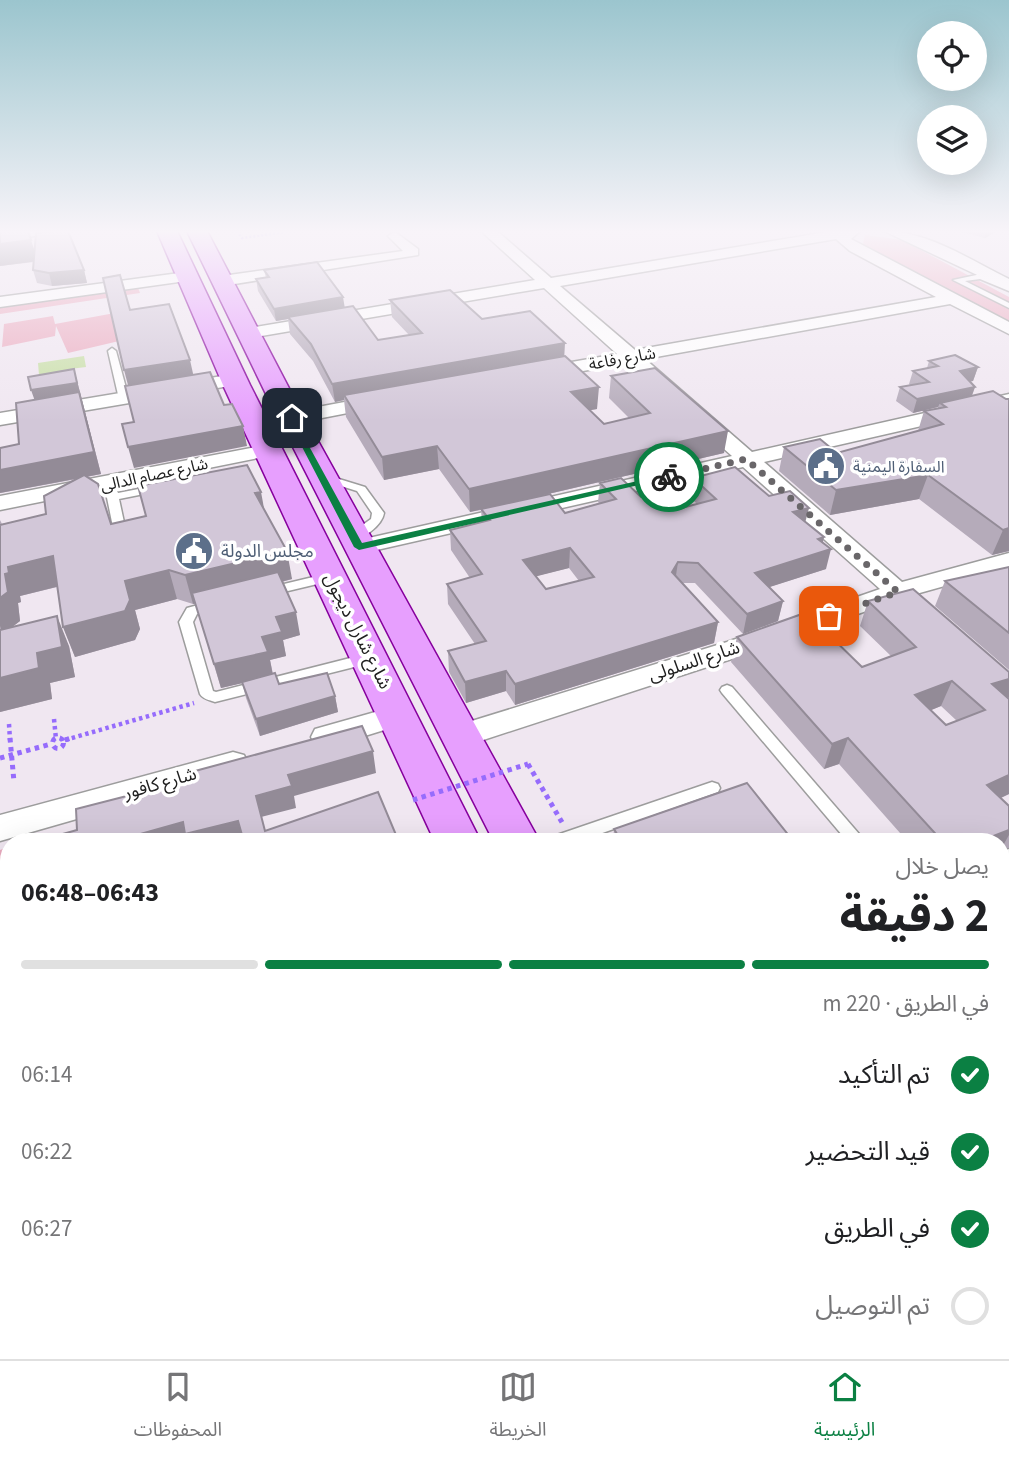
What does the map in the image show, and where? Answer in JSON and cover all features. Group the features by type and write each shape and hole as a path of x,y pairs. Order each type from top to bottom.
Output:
{"main road":[{"name":"شارع شارل ديجول","path":"195,294 266,451 400,715 454,833"},
{"path":"229,294 356,542 512,833"}],"street":[{"path":"0,302 57,294"},
{"path":"249,333 480,294"},
{"path":"562,294 948,636"},
{"path":"945,294 1009,329"},
{"name":"شارع رفاعة","path":"522,376 953,299"},
{"path":"0,419 234,380"},
{"path":"292,418 400,398"},
{"path":"356,542 1009,400"},
{"name":"شارع عصام الدالى","path":"0,503 111,490 266,451"},
{"name":"شارع السلولى","path":"460,736 728,639 1009,561"},
{"name":"شارع كافور","path":"0,828 400,715"}],"lane":[{"path":"985,294 1009,306"},
{"path":"112,351 124,399"},
{"path":"119,527 111,490 177,484"},
{"path":"252,596 330,577"},
{"path":"227,602 192,611 186,622 207,694 215,697 371,657"},
{"path":"727,690 850,833"},
{"path":"568,833 712,788"}],"path":[{"path":"56,739 65,740 215,697"},
{"path":"54,719 56,739"},
{"path":"9,724 14,782"},
{"path":"0,758 51,744 56,739"},
{"path":"51,744 58,748 65,740"},
{"path":"413,800 528,764 561,833"}],"shaded area":[{"path":"69,294 131,294 0,314 0,304"},
{"path":"954,294 1004,294 1009,297 1009,322"},
{"path":"142,308 149,334 68,353 56,326 55,336 2,347 4,324 53,316 55,324"},
{"path":"84,356 86,367 70,369 40,387 38,363"}],"building":[{"path":"107,294 126,294 130,310 169,304 190,360 124,370"},
{"path":"265,294 341,294 343,297 274,309"},
{"path":"423,294 455,294 482,319 530,311 565,343 332,384 311,344 288,317 353,306 378,340 422,333 390,300"},
{"path":"955,355 978,367 960,371 975,387 917,399 900,387 929,382 913,371 938,366 929,361"},
{"path":"565,356 599,387 571,392 604,424 650,413 611,376 655,368 728,431 469,489 437,446 382,457 344,395"},
{"path":"74,369 77,383 31,390 28,377"},
{"path":"210,372 224,405 232,404 243,426 128,447 122,424 134,422 125,386"},
{"path":"993,391 1009,399 1009,528 1003,530 928,475 836,490 784,447 820,439 837,453 943,424 924,411 946,407 940,403"},
{"path":"79,392 94,452 0,470 0,448 19,444 16,403"},
{"path":"247,465 261,492 255,493 287,551 185,575 169,570 125,581 130,600 125,611 63,627 53,556 8,567 9,573 5,574 8,592 0,598 0,525 46,514 44,496 84,475 98,484 111,524 146,516 138,486"},
{"path":"735,467 769,496 790,491 809,508 793,512 824,537 818,539 831,549 755,573 783,601 747,614 698,563 678,562 672,572 718,622 515,684 506,671 465,682 448,651 486,641 447,584 482,574 450,530 490,520 481,509 550,494 565,513 616,499 600,483 621,478 641,497 655,493 674,510 716,499 693,478","holes":["570,548 594,577 546,589 523,560"]},
{"path":"1009,567 1009,633 945,581"},
{"path":"278,572 296,612 276,617 282,632 262,637 268,652 214,664 192,593"},
{"path":"913,589 1009,672 1009,679 992,684 1009,699 1009,775 987,785 1009,806 1009,830 1001,833 935,833 848,738 832,744 737,637 802,614 816,627 820,626 862,667 916,647 868,601","holes":["952,681 985,710 946,725 915,695"]},
{"path":"57,616 62,647 37,653 39,668 0,678 0,630"},
{"path":"275,673 279,684 327,673 335,696 256,719 242,682"},
{"path":"362,726 373,751 288,775 292,786 256,796 265,831 378,792 395,833 241,833 238,821 189,833 185,833 183,822 144,833 66,833 77,830 76,809 197,778 195,771"},
{"path":"747,783 787,833 616,833 614,829"}],"way so far":[{"path":"669,477 746,459 898,592 829,616"}],"place":[{"name":"السفارة اليمنية","path":"826,466"},
{"name":"مجلس الدولة","path":"194,551"}],"route":[{"path":"292,418 359,547 669,477"}]}
